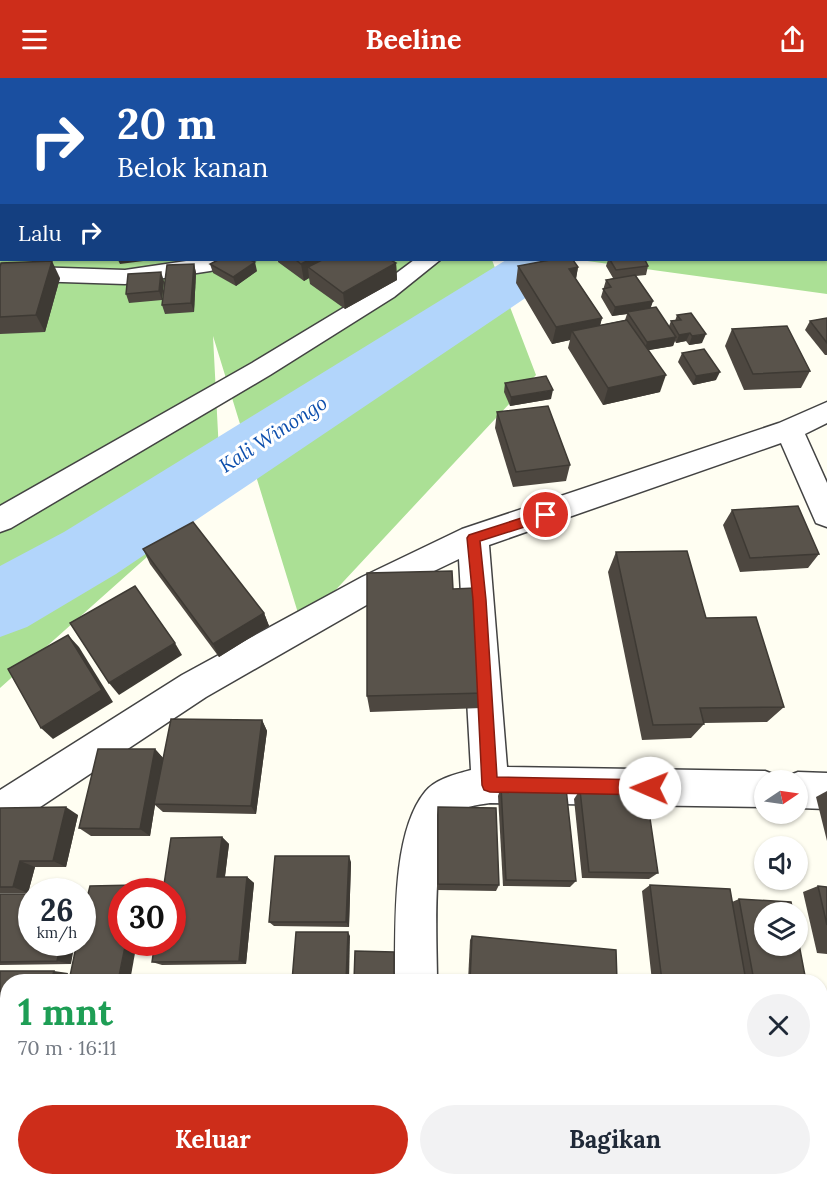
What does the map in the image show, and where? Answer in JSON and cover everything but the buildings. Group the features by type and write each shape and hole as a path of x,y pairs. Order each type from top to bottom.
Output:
{"street":[{"path":"0,520 261,369 386,291 427,261"},
{"path":"0,273 125,277 210,264"},
{"path":"0,812 194,686 373,586 473,538 789,430 827,412"},
{"path":"789,430 824,502"},
{"path":"473,538 490,785"},
{"path":"416,974 421,855 429,819 440,804 456,792 490,785 754,789"},
{"path":"808,790 827,790"}],"green space":[{"path":"0,261 492,261 536,375 302,626 213,336 221,491 0,688"},
{"path":"587,261 827,261 827,294"}],"waterway":[{"name":"Kali Winongo","path":"0,604 90,553 542,261"}],"route":[{"path":"546,515 473,538 490,785 650,788"}]}
